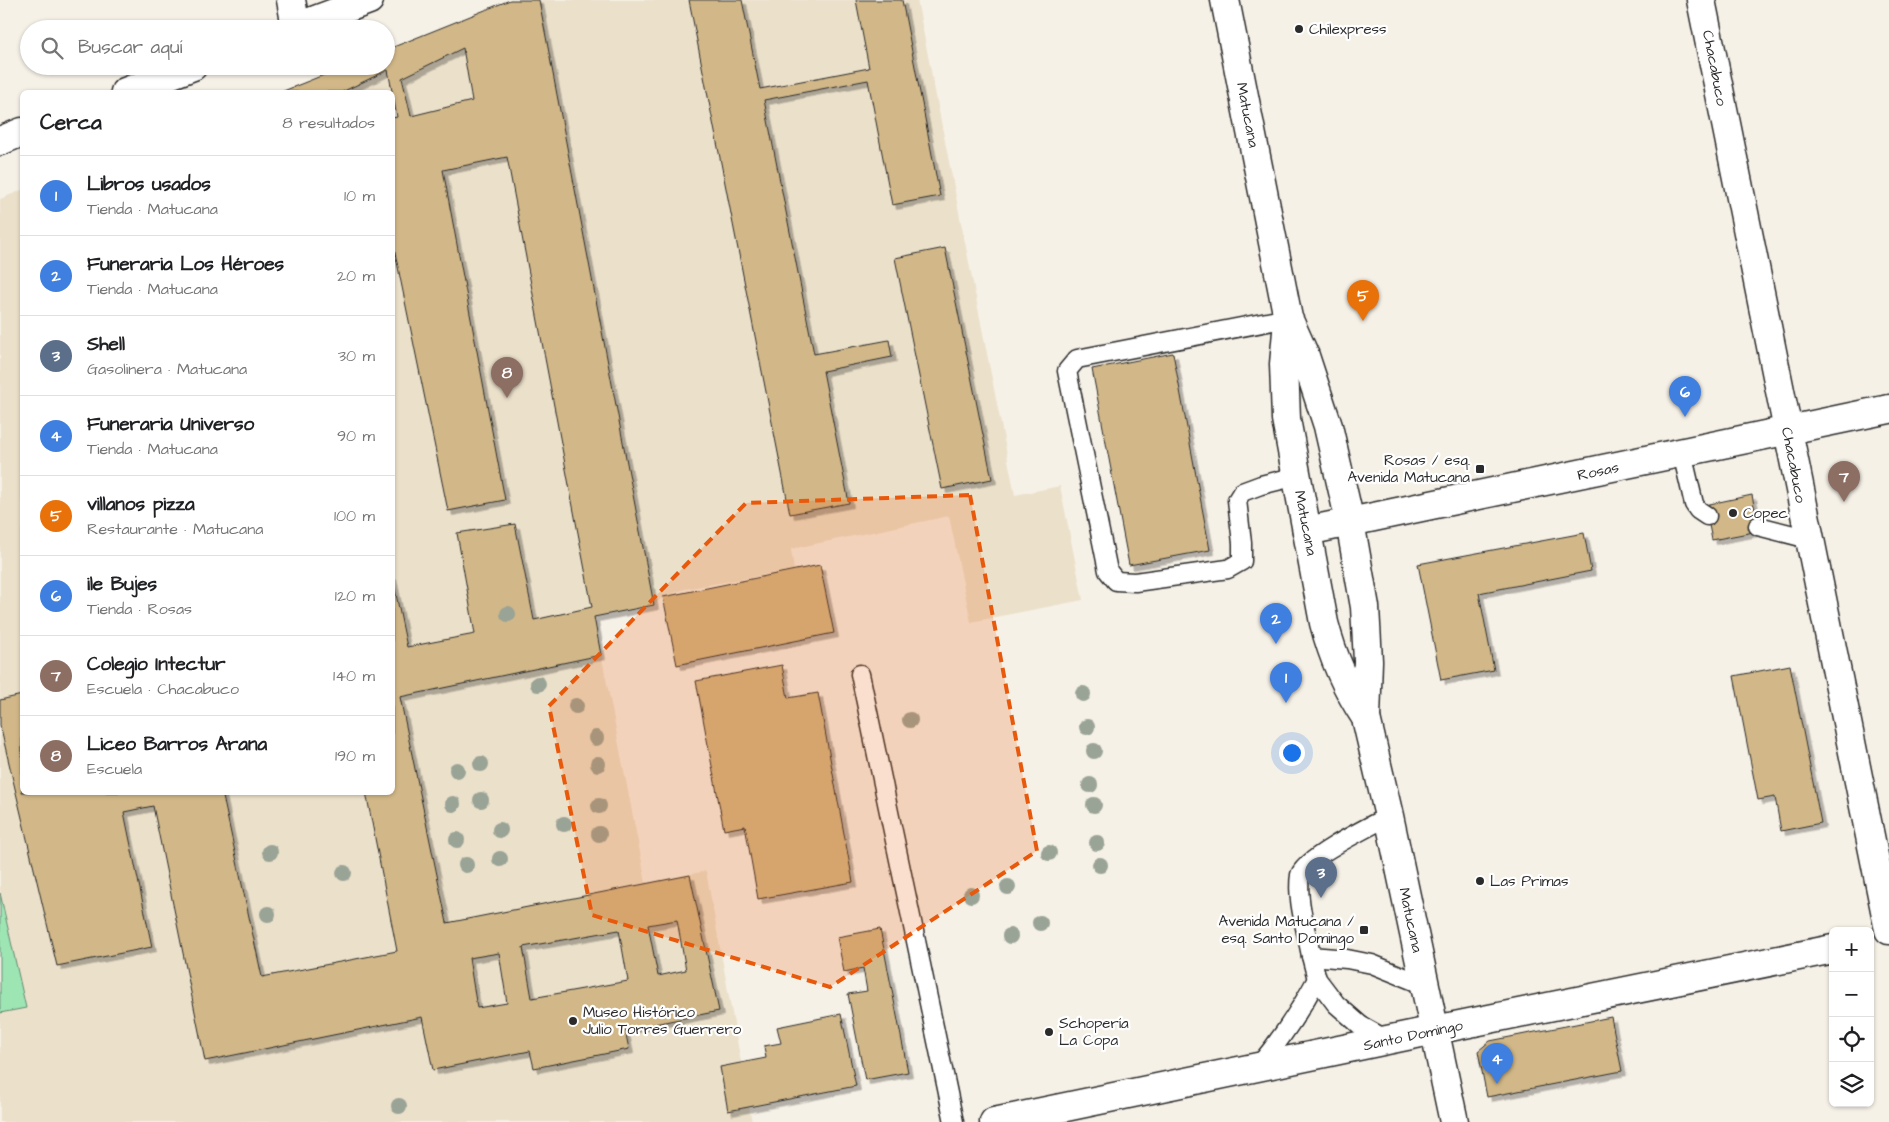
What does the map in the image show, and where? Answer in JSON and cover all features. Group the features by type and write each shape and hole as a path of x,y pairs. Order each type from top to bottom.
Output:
{"street":[{"path":"291,0 292,20"},
{"path":"315,20 369,0"},
{"name":"Matucana","path":"1224,0 1288,318 1305,356 1328,426 1350,522 1365,607 1368,661 1366,718 1389,816 1454,1122"},
{"name":"Chacabuco","path":"1701,0 1889,930"},
{"path":"130,90 169,75"},
{"path":"0,141 20,133"},
{"name":"Matucana","path":"1288,318 1285,341 1284,392 1286,419 1307,532 1330,648 1351,696 1366,718"},
{"name":"Rosas","path":"1307,532 1889,410"},
{"path":"1874,941 1889,937"},
{"name":"Santo Domingo","path":"994,1122 1829,950"}],"lane":[{"path":"1288,318 1077,359 1067,370 1108,570 1116,580 1135,582 1228,569 1242,561 1242,542 1237,500 1242,492 1261,484 1297,476"},
{"path":"1682,453 1694,504 1698,510 1707,516"},
{"path":"1758,526 1809,538"},
{"path":"860,674 954,1122"},
{"path":"1387,1040 1360,1025 1336,1004 1317,979 1300,895 1300,873 1313,859 1389,816"},
{"path":"1311,956 1347,959 1372,964 1424,985"},
{"path":"1258,1067 1295,1018 1317,979"}],"highlighted area":[{"path":"970,495 1037,851 830,987 592,915 549,706 746,503"}],"shaded area":[{"path":"510,0 917,0 1015,495 1060,486 1083,600 971,622 949,516 791,549 794,570 685,589 663,597 654,605 594,617 646,883 706,871 752,1122 0,1122 0,199 20,191 20,795 395,795 395,90 286,90 324,75 395,75 395,46"}],"green space":[{"path":"0,893 26,1008 0,1013"}],"building":[{"path":"510,0 539,0 654,605 594,617 601,655 400,697 447,923 690,875 719,1011 625,1030 629,1049 534,1068 530,1051 433,1070 422,1017 205,1061 153,806 124,812 152,947 57,966 0,725 0,700 20,695 20,795 223,795 262,977 397,951 367,795 395,795 395,589 407,647 475,634 457,533 515,524 534,620 592,607 507,157 443,170 505,500 448,511 395,253 395,117 397,117 395,90 392,90 389,75 395,75 395,46","holes":["463,48 472,101 411,116 402,78","677,920 686,970 658,976 648,925","619,930 628,981 532,998 523,947","499,953 507,1003 477,1008 469,958"]},
{"path":"689,0 742,0 760,89 869,68 856,0 902,0 940,196 892,205 868,80 764,100 814,354 889,340 892,357 823,371 849,503 790,514"},
{"path":"324,75 378,75 346,90 286,90"},
{"path":"945,248 992,479 942,489 895,258"},
{"path":"1173,353 1210,550 1129,565 1092,369"},
{"path":"1752,495 1759,531 1712,540 1705,505"},
{"path":"1584,533 1591,571 1479,593 1494,670 1441,680 1418,564"},
{"path":"820,565 834,633 677,665 663,597"},
{"path":"782,665 788,698 818,693 853,882 758,899 745,826 724,830 696,681"},
{"path":"1790,665 1821,823 1781,831 1775,797 1758,800 1734,676"},
{"path":"880,929 908,1072 865,1080 848,994 867,991 863,968 844,972 837,937"},
{"path":"841,1014 856,1086 728,1111 720,1067 766,1058 764,1046 781,1043 777,1027"},
{"path":"1611,1017 1622,1071 1487,1097 1478,1051 1490,1041"}],"place":[{"name":"Chilexpress","path":"1299,29"},
{"name":"villanos pizza","path":"1363,321"},
{"name":"Liceo Barros Arana","path":"507,398"},
{"name":"ile Bujes","path":"1685,417"},
{"name":"Rosas / esq. Avenida Matucana","path":"1480,469"},
{"name":"Colegio Intectur","path":"1844,502"},
{"name":"Copec","path":"1733,513"},
{"name":"Funeraria Los Héroes","path":"1276,644"},
{"name":"Libros usados","path":"1286,703"},
{"name":"Las Primas","path":"1480,881"},
{"name":"Shell","path":"1321,898"},
{"name":"Avenida Matucana / esq. Santo Domingo","path":"1364,930"},
{"name":"Museo Histórico Julio Torres Guerrero","path":"573,1021"},
{"name":"Schopería La Copa","path":"1049,1032"},
{"name":"Funeraria Universo","path":"1497,1084"}]}
